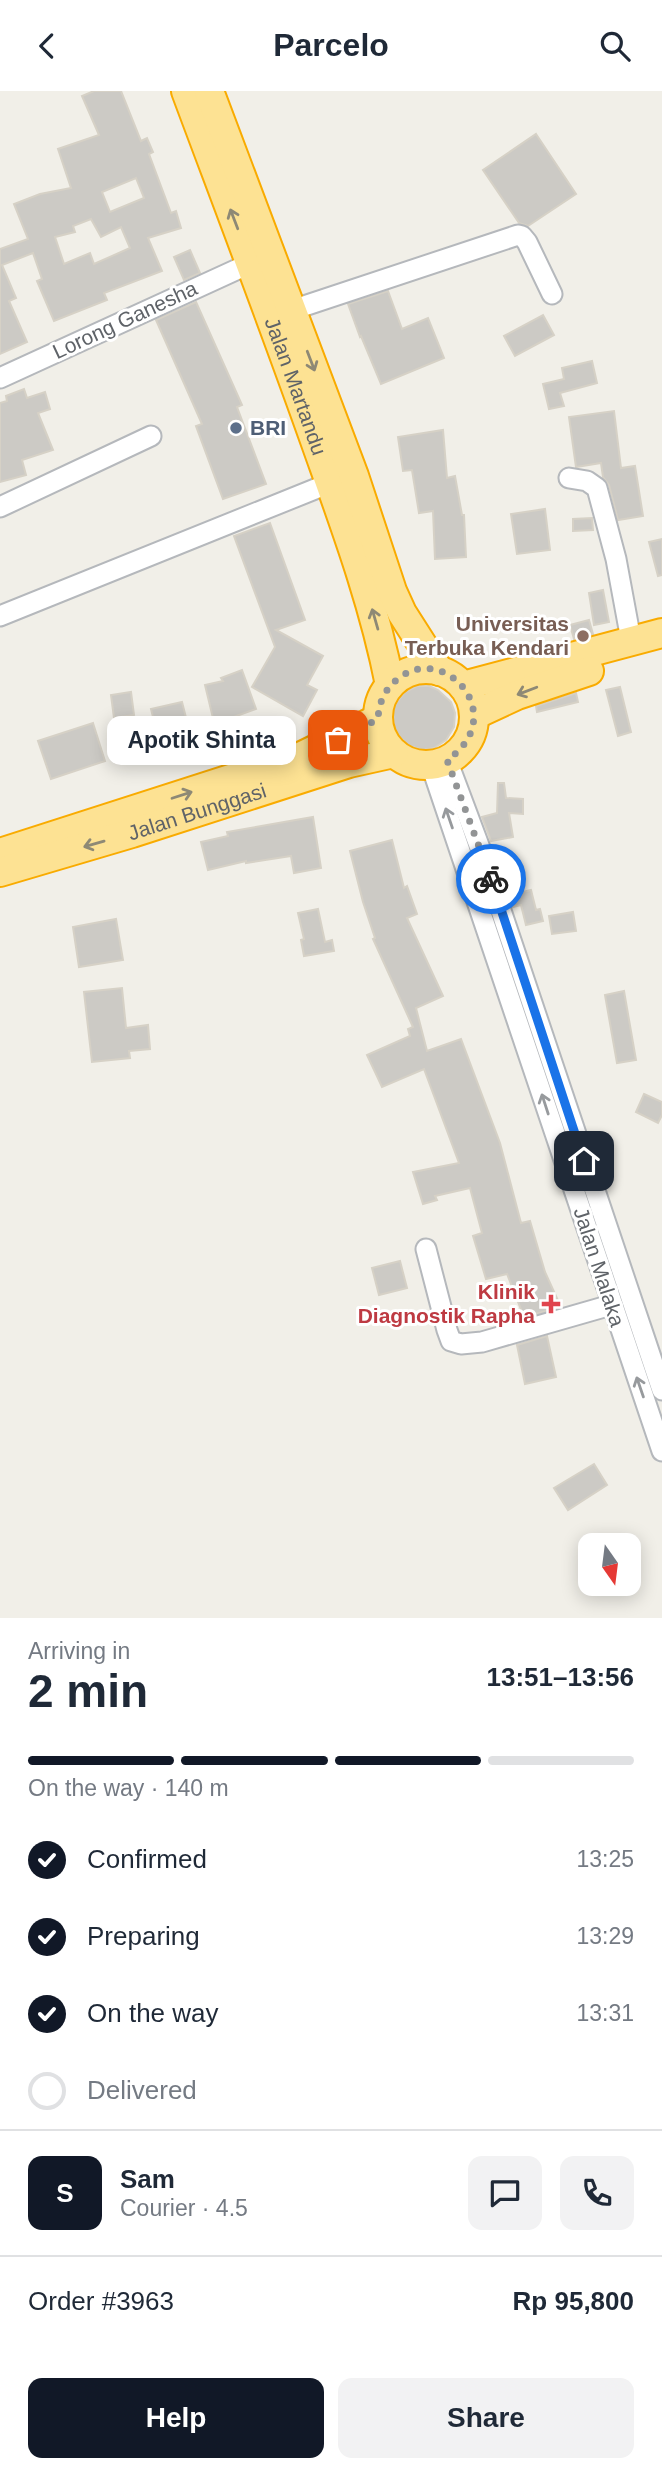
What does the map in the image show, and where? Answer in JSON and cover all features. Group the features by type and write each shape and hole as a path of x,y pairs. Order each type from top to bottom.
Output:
{"highway":[{"name":"Jalan Martandu","path":"186,91 330,483 377,623 390,685"},
{"name":"Jalan Martandu","path":"209,91 354,476 392,591 402,613 439,671"},
{"path":"463,686 662,633"},
{"path":"474,715 509,698 560,679 662,650"},
{"path":"421,670 439,671 452,677 469,694 474,715 468,742 459,752 439,762 411,763 394,753 383,738 378,719 379,707 390,685 404,675 421,670"},
{"name":"Jalan Bunggasi","path":"0,853 302,756 378,719"},
{"name":"Jalan Bunggasi","path":"0,872 132,833 349,763 394,753"}],"street":[{"path":"292,310 518,235 527,242 552,294"},
{"name":"Lorong Ganesha","path":"0,377 251,263"},
{"path":"0,507 151,436"},
{"path":"569,478 587,481 597,488 616,559 631,640"},
{"path":"0,616 330,483"},
{"name":"Jalan Malaka","path":"439,762 611,1305 662,1451"},
{"name":"Jalan Malaka","path":"439,762 480,848 662,1390"},
{"path":"426,1249 451,1341 461,1344 482,1342 611,1305"}],"building":[{"path":"94,91 121,91 141,141 147,138 153,152 149,154 171,213 176,211 181,228 148,238 162,271 104,293 107,300 54,321 37,281 42,279 33,253 2,265 16,298 9,301 27,342 0,354 0,249 28,239 14,204 40,194 71,188 58,149 99,135 82,96","holes":["136,178 144,198 110,212 102,192","91,219 101,237 121,227 130,248 94,264 90,253 64,264 55,237 75,232 73,226"]},
{"path":"536,134 576,194 528,226 519,223 483,170"},
{"path":"190,250 200,273 184,280 174,257"},
{"path":"388,291 402,329 428,318 444,358 381,384 348,304"},
{"path":"196,302 242,405 237,407 266,484 223,499 196,426 202,424 156,320"},
{"path":"543,315 554,335 515,356 504,336"},
{"path":"592,361 597,383 560,393 564,406 549,409 543,384 564,379 562,368"},
{"path":"24,389 27,398 45,392 50,409 38,413 53,450 22,460 26,475 0,482 0,403 7,401 6,396"},
{"path":"614,411 621,468 635,466 643,516 618,520 601,463 576,467 569,417"},
{"path":"443,430 447,478 455,476 464,515 466,557 435,559 433,511 419,513 412,470 403,471 398,437"},
{"path":"545,509 550,550 517,554 511,514"},
{"path":"592,518 593,530 573,531 573,519"},
{"path":"270,523 305,620 276,630 323,656 307,685 317,690 303,716 252,687 275,647 234,536"},
{"path":"662,539 662,575 658,576 649,542"},
{"path":"603,590 609,622 594,625 589,593"},
{"path":"589,620 593,634 574,639 570,625"},
{"path":"242,670 256,709 228,719 233,740 219,743 205,685 223,681 221,678"},
{"path":"417,686 429,686 438,690 451,702 455,713 454,727 446,740 434,748 423,750 409,746 394,731 393,707 405,692"},
{"path":"620,687 631,732 618,736 606,690"},
{"path":"131,692 134,715 114,718 111,695"},
{"path":"576,693 578,702 537,712 536,706"},
{"path":"182,702 193,745 162,753 151,709"},
{"path":"93,723 105,761 51,779 38,741"},
{"path":"498,783 504,783 506,798 523,799 523,814 509,813 513,837 491,841 482,817 497,813"},
{"path":"313,817 321,868 294,873 291,856 246,861 208,870 201,842 228,836 227,832"},
{"path":"392,840 404,888 407,886 417,914 407,918 443,996 416,1008 427,1051 461,1039 500,1143 521,1223 530,1221 545,1272 561,1307 524,1317 507,1274 486,1279 473,1236 482,1233 470,1188 435,1196 437,1200 423,1204 413,1172 459,1163 424,1069 382,1087 367,1055 410,1036 408,1029 413,1027 373,939 375,938 350,851"},
{"path":"531,890 536,910 540,909 543,921 526,925 521,905 513,907 510,895"},
{"path":"318,909 325,942 332,940 334,951 304,956 301,940 304,939 298,913"},
{"path":"573,912 576,931 552,934 549,916"},
{"path":"116,919 123,960 79,967 73,927"},
{"path":"122,988 126,1028 148,1025 150,1049 129,1051 130,1058 92,1062 84,992"},
{"path":"624,991 636,1060 617,1063 605,995"},
{"path":"644,1094 662,1102 662,1115 658,1123 636,1112"},
{"path":"400,1261 407,1288 379,1295 372,1268"},
{"path":"547,1336 556,1377 525,1384 517,1345"},
{"path":"594,1464 607,1485 568,1510 554,1488"}],"way so far":[{"path":"338,740 378,719 383,696 390,685 404,675 421,670 439,671 463,686 472,704 473,729 468,742 447,760 491,879"}],"place":[{"name":"BRI","path":"236,428"},
{"name":"Universitas Terbuka Kendari","path":"583,636"},
{"name":"Apotik Shinta","path":"338,740"},
{"name":"Klinik Diagnostik Rapha","path":"551,1304"}],"route":[{"path":"491,879 584,1161"}]}
